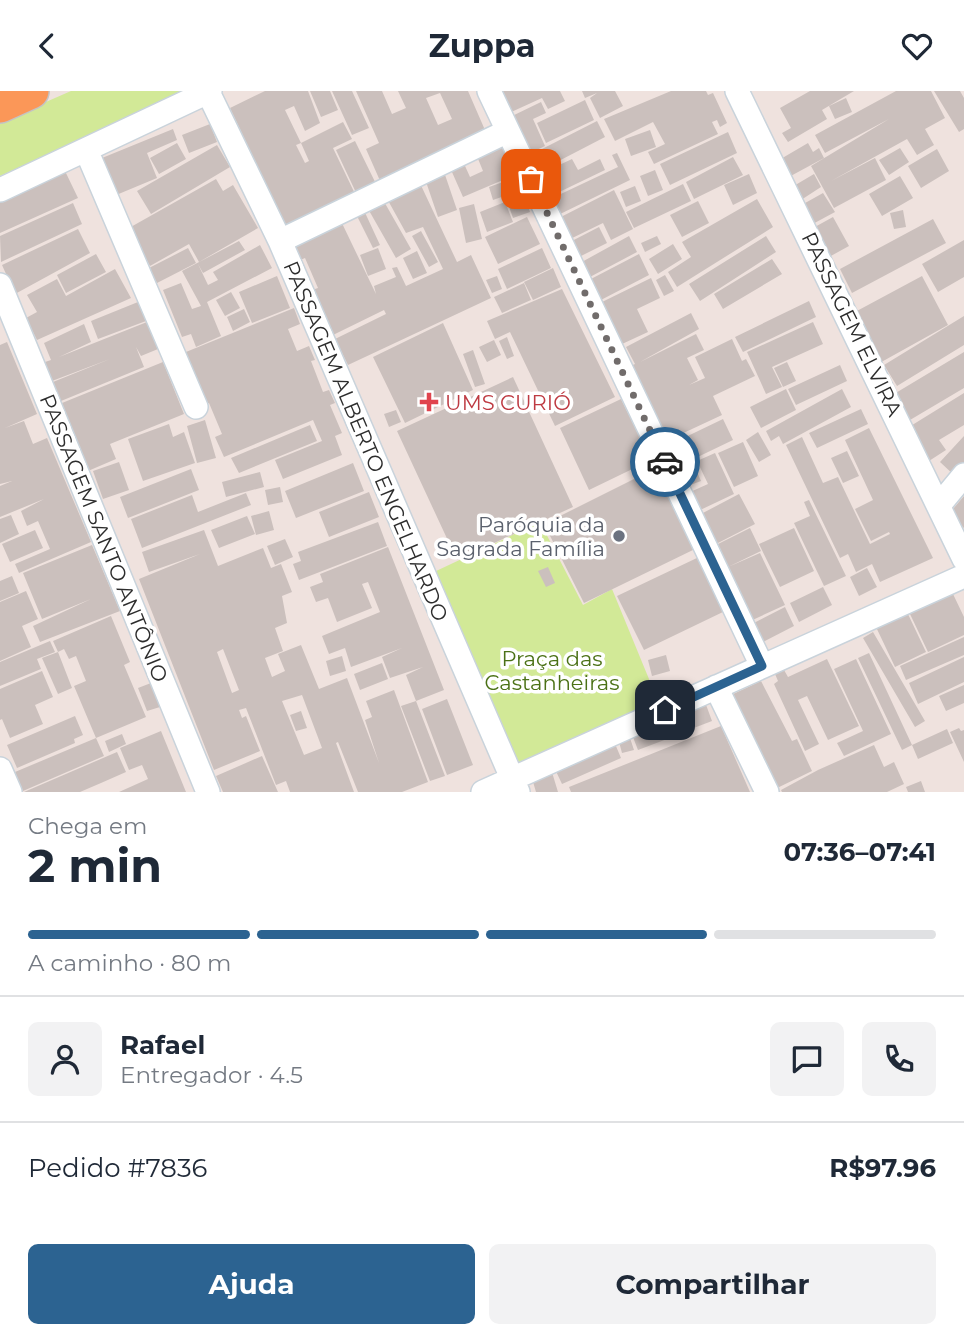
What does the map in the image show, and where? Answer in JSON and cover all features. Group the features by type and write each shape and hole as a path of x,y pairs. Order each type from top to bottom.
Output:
{"main road":[{"path":"0,105 31,91"}],"street":[{"path":"489,91 762,666"},
{"name":"PASSAGEM ELVIRA","path":"737,91 940,504 964,559"},
{"path":"0,190 87,152 209,92"},
{"name":"PASSAGEM ALBERTO ENGELHARDO","path":"209,92 280,241 515,785"},
{"path":"280,241 508,131"},
{"path":"87,152 196,407"},
{"name":"PASSAGEM SANTO ANTÔNIO","path":"0,285 208,792"},
{"path":"940,504 964,475"},
{"path":"483,792 515,785 716,687 964,576"},
{"path":"716,687 767,792"},
{"path":"0,769 10,792"}],"green space":[{"path":"71,91 189,91 0,176 0,122"},
{"name":"Praça das Castanheiras","path":"540,522 583,605 612,589 658,701 513,768 434,572"}],"building":[{"path":"265,91 308,91 320,123 305,131 294,106 285,110 301,143 343,122 352,139 333,148 358,200 288,231 230,108","holes":["301,143 309,161 305,163 296,145"]},
{"path":"310,91 330,91 338,110 321,117"},
{"path":"332,91 352,91 369,128 352,135"},
{"path":"356,91 382,91 392,114 406,108 398,91 468,91 488,137 381,183 366,149 379,143","holes":["440,93 452,119 438,125 426,98"]},
{"path":"493,91 560,91 565,101 548,109 542,98 505,115"},
{"path":"582,91 615,91 623,106 600,118 590,98 597,93 585,98"},
{"path":"671,91 706,91 708,95 713,93 727,123 720,127 717,120 712,122 718,134 654,164 648,152 665,144 653,122 615,141 604,119"},
{"path":"810,91 854,91 822,110 827,119 788,142 782,133 791,128 780,108"},
{"path":"896,91 931,91 945,118 925,129 934,145 917,155 907,139 831,181 875,158 886,180 834,208 811,166 889,119 825,153 815,135"},
{"path":"934,91 960,91 964,98 964,129 959,132"},
{"path":"846,98 852,112 835,119 829,106"},
{"path":"585,100 594,120 546,143 537,123"},
{"path":"541,102 546,113 533,119 545,146 524,156 506,119"},
{"path":"597,121 605,137 551,165 542,149"},
{"path":"210,124 217,142 189,153 182,135"},
{"path":"173,129 177,140 147,153 157,178 109,198 100,178 109,174 102,158"},
{"path":"650,130 656,147 631,156 625,139"},
{"path":"728,132 737,153 670,185 660,164"},
{"path":"499,138 515,175 463,197 448,163 461,157 470,177 483,171 474,149"},
{"path":"355,141 379,190 359,199 336,150"},
{"path":"177,143 186,159 159,174 150,158"},
{"path":"808,143 813,152 819,148 824,158 787,178 779,160"},
{"path":"217,145 230,167 151,214 137,191"},
{"path":"900,148 909,162 889,175 879,160"},
{"path":"937,149 949,171 921,188 908,166"},
{"path":"617,153 630,180 556,216 548,200 618,167 612,155"},
{"path":"733,157 743,175 694,199 686,182"},
{"path":"572,159 578,170 600,159 605,170 551,196 540,174"},
{"path":"442,166 457,210 438,217 423,173"},
{"path":"655,170 663,190 648,196 640,176"},
{"path":"65,171 78,198 0,233 0,200"},
{"path":"749,174 757,193 733,205 724,185"},
{"path":"814,174 821,187 801,200 792,187"},
{"path":"900,176 913,198 882,216 869,194"},
{"path":"514,178 519,191 493,200 489,187"},
{"path":"216,179 223,191 233,185 258,228 199,262 189,244 150,266 129,228"},
{"path":"418,179 457,262 471,255 491,298 348,365 335,339 386,314 384,310 333,335 312,290 318,288 305,258 298,261 289,241 339,217 376,294 374,286 396,277 392,268 397,267 406,286 443,269 423,227 406,233 385,195"},
{"path":"683,184 691,201 634,228 626,212"},
{"path":"635,186 641,201 626,207 620,192"},
{"path":"614,190 633,229 611,240 603,223 562,243 551,222"},
{"path":"523,192 530,212 513,218 506,198"},
{"path":"823,193 835,212 809,226 798,207"},
{"path":"382,198 411,249 396,258 367,207"},
{"path":"757,199 773,227 677,287 668,272 691,257 682,242"},
{"path":"698,201 709,223 682,237 670,215"},
{"path":"505,202 513,222 487,232 480,212"},
{"path":"73,203 82,224 1,262 0,236"},
{"path":"361,204 380,245 373,248 353,208"},
{"path":"474,204 482,239 466,243 459,208"},
{"path":"903,210 906,227 894,229 890,213"},
{"path":"527,217 540,244 498,264 485,237"},
{"path":"833,217 849,246 829,257 813,228"},
{"path":"933,219 946,243 852,293 840,269"},
{"path":"599,227 607,243 577,258 568,243"},
{"path":"78,229 90,253 15,294 2,265"},
{"path":"421,231 438,262 429,267 412,236"},
{"path":"629,236 637,252 588,278 580,263"},
{"path":"657,236 661,244 645,252 641,243"},
{"path":"766,236 776,252 700,301 689,284"},
{"path":"964,240 964,277 938,292 922,264"},
{"path":"239,241 245,250 203,273 198,264 208,285 218,280 213,272 260,245 272,268 207,302 221,336 196,347 191,334 182,337 163,290 181,283 192,309 201,306 182,271"},
{"path":"673,244 682,259 658,274 649,259"},
{"path":"188,248 196,263 157,283 149,268"},
{"path":"378,248 386,269 368,276 360,255"},
{"path":"542,248 551,268 507,289 498,269"},
{"path":"417,251 427,273 413,279 403,258"},
{"path":"96,254 106,272 66,293 57,275"},
{"path":"639,254 649,275 599,301 589,280"},
{"path":"772,259 782,274 723,309 714,294"},
{"path":"553,268 561,287 533,300 524,282"},
{"path":"115,269 131,298 37,340 26,318 37,312 27,295 57,279 66,296"},
{"path":"665,275 674,291 664,296 656,280"},
{"path":"277,276 290,308 252,323 239,292"},
{"path":"497,276 502,289 492,293 486,280"},
{"path":"922,276 948,325 876,365 855,312"},
{"path":"651,278 660,298 637,309 648,332 622,344 602,302"},
{"path":"524,283 531,300 502,313 494,297"},
{"path":"562,289 615,397 555,426 510,332 495,339 487,321"},
{"path":"231,292 240,308 225,316 216,300"},
{"path":"809,301 816,317 743,352 735,337"},
{"path":"138,302 146,321 98,339 91,321"},
{"path":"294,308 300,324 288,329 297,351 309,346 315,360 311,361 323,392 329,390 335,403 330,405 342,433 335,436 342,455 283,479 275,460 322,441 313,420 224,457 215,437 222,434 209,403 202,406 181,354"},
{"path":"244,309 250,322 233,331 227,317"},
{"path":"691,313 699,329 640,362 696,334 704,350 687,358 698,380 689,385 705,378 695,357 732,339 742,361 746,359 755,376 713,396 722,415 662,443 626,368 635,364 626,347"},
{"path":"964,316 964,345 897,386 884,365"},
{"path":"147,322 158,349 141,356 136,347 144,367 61,401 53,382 110,359 52,381 45,362 51,360 44,343 84,324 91,342 59,357"},
{"path":"813,322 823,344 772,367 782,387 766,394 747,352"},
{"path":"443,323 473,390 405,423 373,357"},
{"path":"507,337 514,356 507,359 499,341"},
{"path":"494,340 501,355 487,362 479,347"},
{"path":"7,342 37,414 5,428 24,421 33,444 47,438 91,542 19,573 15,564 50,549 38,521 27,526 21,511 44,499 0,517 0,486 12,481 0,484 0,345"},
{"path":"473,350 485,384 475,387 463,354"},
{"path":"964,352 964,388 910,420 894,394"},
{"path":"163,362 184,414 110,444 116,459 88,471 62,403"},
{"path":"787,362 796,381 783,387 774,368"},
{"path":"840,365 847,381 796,405 788,389"},
{"path":"513,377 573,507 457,560 397,431"},
{"path":"786,389 796,410 761,428 750,407"},
{"path":"842,389 851,407 783,444 779,436 771,441 766,431"},
{"path":"964,393 964,425 939,440 946,450 929,461 909,427"},
{"path":"621,399 651,460 589,490 560,428"},
{"path":"861,409 868,424 817,448 809,433"},
{"path":"396,410 401,422 389,427 384,414"},
{"path":"723,419 733,440 679,466 669,445"},
{"path":"205,420 216,458 197,463 187,426"},
{"path":"169,424 173,437 184,432 195,463 143,481 128,439"},
{"path":"310,425 317,441 239,473 231,458"},
{"path":"869,428 933,558 880,582 872,564 856,572 848,554 840,558 786,445 802,437 823,483 838,477 870,544 890,534 889,532 871,541 855,509 873,500 845,440"},
{"path":"758,432 771,455 759,462 746,440"},
{"path":"964,436 964,467 955,476 940,462"},
{"path":"743,442 758,476 734,487 718,453"},
{"path":"847,451 859,476 843,483 831,458"},
{"path":"715,453 734,494 696,512 688,493 708,484 697,461"},
{"path":"119,462 129,490 103,499 93,471"},
{"path":"353,463 364,491 296,518 285,491"},
{"path":"694,465 701,481 685,487 678,472"},
{"path":"191,469 199,490 128,518 120,497"},
{"name":"Paróquia da Sagrada Família","path":"654,469 695,549 584,603 544,524"},
{"path":"260,472 264,487 226,497 222,482"},
{"path":"280,487 283,502 268,505 265,490"},
{"path":"369,492 379,517 329,537 319,512"},
{"path":"246,493 251,505 142,548 131,519 192,495 198,512"},
{"path":"739,494 755,524 716,544 701,514"},
{"path":"964,496 964,528 948,515"},
{"path":"809,500 846,576 824,586 794,523 810,516 804,502"},
{"path":"269,511 274,530 256,535 251,516"},
{"path":"11,515 19,534 0,543 0,519"},
{"path":"247,516 255,534 219,548 211,530"},
{"path":"378,522 387,546 299,580 293,564 301,561 298,552"},
{"path":"750,528 761,551 728,567 760,553 785,605 746,623 710,548"},
{"path":"794,528 814,571 780,587 759,544"},
{"path":"35,530 43,548 10,562 2,544"},
{"path":"204,530 218,566 263,548 271,568 281,564 292,592 282,596 287,623 275,628 283,651 265,658 272,677 285,671 278,654 301,645 319,689 347,678 379,763 365,720 372,717 366,701 394,690 428,782 402,792 358,792 338,742 336,743 354,792 290,792 286,781 276,785 246,708 239,710 242,718 246,716 260,751 214,770 139,579 200,554 149,572 142,552","holes":["223,649 239,690 232,693 217,652","302,695 322,748 304,755 282,701"]},
{"path":"285,539 293,557 275,565 267,546"},
{"path":"92,545 120,611 40,642 33,626 91,599 42,619 23,573"},
{"path":"388,547 444,690 416,701 406,675 423,667 390,678 382,657 402,648 351,667 345,648 329,654 322,636 380,612 368,582 362,584 372,608 337,622 328,598 316,602 310,587 323,582 320,574"},
{"path":"699,557 725,611 644,650 617,596"},
{"path":"548,567 555,583 546,587 538,571"},
{"path":"867,568 877,587 859,596 850,577"},
{"path":"12,576 19,593 0,601 0,581"},
{"path":"823,587 832,605 799,622 790,603"},
{"path":"26,591 38,619 22,626 31,647 0,661 0,602"},
{"path":"953,594 964,617 964,635 928,652 910,614"},
{"path":"785,607 794,626 757,645 748,626"},
{"path":"907,612 926,652 895,667 876,627"},
{"path":"111,616 130,662 124,665 146,717 96,738 74,686 86,681 76,656 69,659 64,649 58,652 53,641"},
{"path":"873,632 925,721 915,727 863,638"},
{"path":"964,637 964,655 906,680 900,666"},
{"path":"50,641 55,652 37,659 41,669 0,686 0,662"},
{"path":"58,652 72,688 58,694 42,658"},
{"path":"869,653 912,745 902,750 858,658"},
{"path":"666,655 670,671 652,676 648,660"},
{"path":"342,656 346,671 330,676 326,661"},
{"path":"964,657 964,682 918,704 909,683"},
{"path":"827,659 859,726 828,740 807,696 798,700 819,744 805,751 774,684 778,681 775,674 784,670 788,677"},
{"path":"856,659 891,734 844,756 837,743 863,731 834,669"},
{"path":"382,663 388,679 360,690 354,674"},
{"path":"42,671 53,697 35,705 43,724 10,738 2,719 0,720 0,689"},
{"path":"761,681 792,741 797,739 812,771 771,791 729,696"},
{"path":"151,683 160,707 147,711 138,688"},
{"path":"964,685 964,703 946,711 939,696"},
{"path":"447,699 473,765 447,775 422,709"},
{"path":"416,701 445,776 430,781 401,706"},
{"path":"705,702 712,721 686,731 679,713"},
{"path":"301,711 307,728 296,731 290,715"},
{"path":"678,714 683,729 668,735 663,720"},
{"path":"75,716 83,735 74,739 75,743 17,768 7,745"},
{"path":"659,721 667,739 638,750 631,732"},
{"path":"721,726 750,792 571,792 569,787"},
{"path":"959,728 964,730 964,762 950,732"},
{"path":"947,729 953,743 918,759 912,745"},
{"path":"161,731 186,792 119,792 148,779 142,765 129,770 120,748"},
{"path":"122,734 126,744 109,752 105,741"},
{"path":"629,735 634,750 622,753 618,738"},
{"path":"96,738 104,756 23,791 15,772"},
{"path":"613,739 621,758 562,784 553,765"},
{"path":"874,745 884,767 894,762 904,784 887,792 781,790 818,770"},
{"path":"117,752 126,772 101,783 80,792 24,792"},
{"path":"262,756 278,792 223,792 216,776"},
{"path":"551,769 558,792 536,792 531,775"},
{"path":"921,781 925,792 908,792 906,787"}],"way so far":[{"path":"531,179 665,462"}],"place":[{"name":"UMS CURIÓ","path":"429,402"},
{"name":"Paróquia da Sagrada Família","path":"619,536"}],"route":[{"path":"665,462 762,666 665,710"}]}
